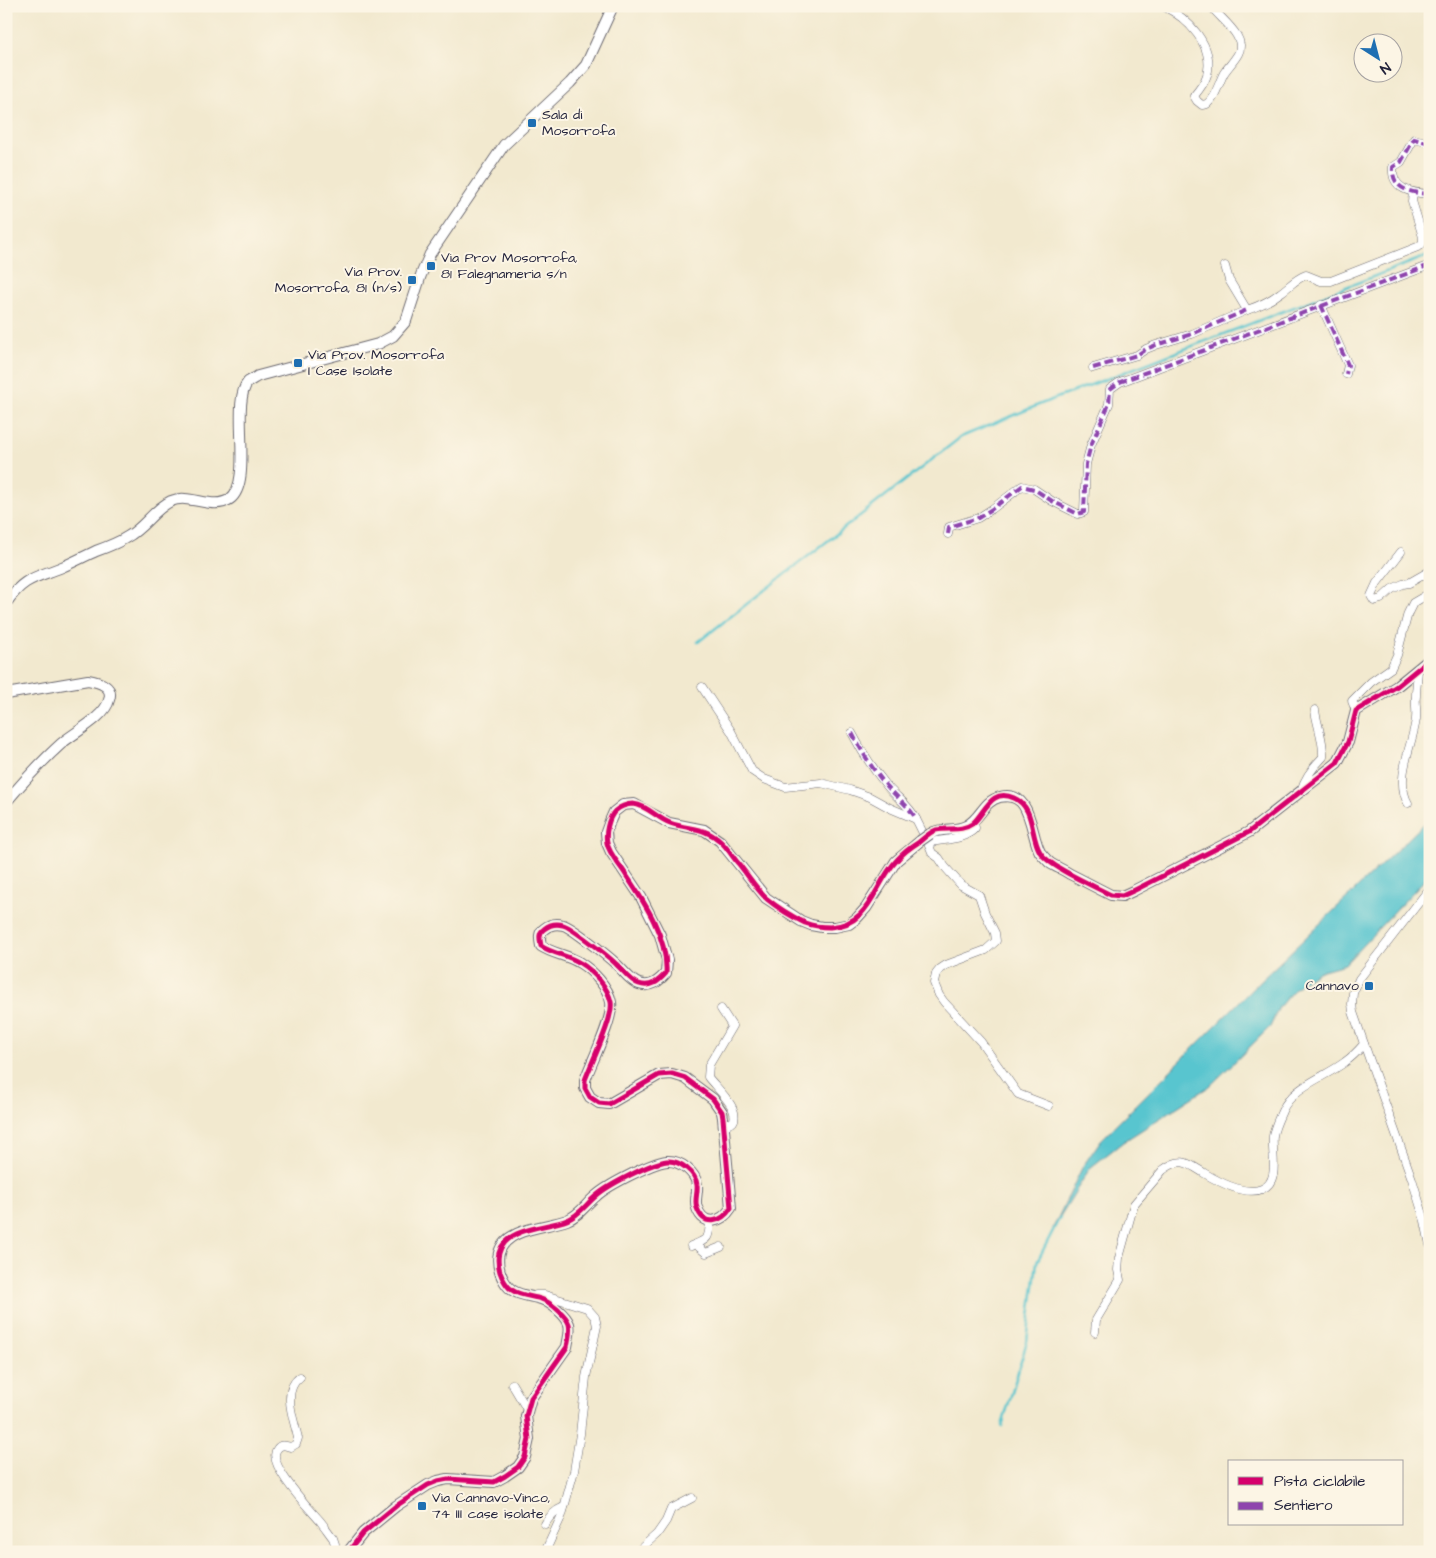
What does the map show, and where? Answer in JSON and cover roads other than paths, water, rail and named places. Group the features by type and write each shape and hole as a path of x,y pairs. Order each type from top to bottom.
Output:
{"street":[{"path":"6,603 15,590 34,577 62,567 128,537 162,506 172,501 184,498 215,504 230,499 239,488 242,397 247,383 258,376 378,344 393,336 406,321 430,254 504,146 570,83 586,65 613,6"},
{"path":"1164,6 1189,24 1206,48 1208,55 1207,76 1194,96 1202,105 1212,100 1224,74 1240,52 1237,35 1211,6"},
{"path":"1430,143 1414,139 1401,162 1393,167 1392,176 1399,185 1413,193 1430,194"},
{"path":"1093,368 1137,355 1146,348 1192,334 1268,301 1297,278 1306,274 1321,282 1331,282 1420,246 1423,242 1423,237 1412,201 1413,193"},
{"path":"948,534 948,527 978,518 1022,486 1034,489 1052,501 1078,514 1084,512 1086,464 1091,445 1110,404 1110,389 1120,382 1430,265"},
{"path":"1225,266 1229,280 1247,310"},
{"path":"1321,305 1348,365 1346,374"},
{"path":"1401,552 1377,583 1371,596 1374,601 1381,599 1392,589 1409,583 1430,571"},
{"path":"348,1552 362,1533 428,1484 448,1479 494,1482 518,1467 526,1457 529,1439 526,1416 532,1398 567,1347 569,1323 558,1309 551,1304 512,1290 502,1276 498,1264 499,1252 506,1241 514,1234 568,1220 578,1214 596,1195 618,1181 668,1161 678,1163 692,1174 697,1183 696,1205 703,1217 710,1221 717,1220 726,1215 731,1208 722,1112 713,1099 685,1078 672,1074 660,1075 609,1104 599,1103 590,1097 585,1088 585,1080 610,1015 611,1003 606,989 587,968 579,962 548,951 541,946 539,937 542,930 552,924 564,924 603,952 632,980 639,984 650,986 666,973 667,960 660,935 641,897 607,843 606,832 614,812 623,805 634,804 669,823 704,830 720,841 766,898 811,926 835,927 848,924 857,918 866,908 896,861 936,830 962,829 974,823 984,808 994,799 1002,796 1013,797 1021,802 1030,816 1040,852 1050,863 1111,894 1122,896 1249,832 1337,762 1348,742 1356,712 1352,701 1371,682 1391,668 1397,655 1408,613 1413,603 1430,593"},
{"path":"1356,712 1397,686 1430,660"},
{"path":"1408,803 1404,797 1403,782 1416,719 1418,668"},
{"path":"6,694 88,680 100,682 108,690 110,699 104,711 62,743 6,802"},
{"path":"702,687 731,731 752,771 764,779 785,787 821,783 850,790 870,797 916,819"},
{"path":"1301,791 1314,766 1323,757 1322,738 1315,710"},
{"path":"852,733 873,770 911,811 932,853 939,858 961,885 979,895 985,914 995,933 996,941 986,950 940,969 936,974 934,983 939,995 981,1042 1018,1094 1049,1106"},
{"path":"1430,888 1359,980 1353,992 1352,1004 1364,1044 1412,1179 1425,1220 1430,1245"},
{"path":"721,1009 732,1026 709,1065 708,1078 734,1111 736,1118 733,1122 724,1126"},
{"path":"1095,1332 1096,1320 1120,1280 1118,1270 1119,1258 1134,1204 1163,1170 1169,1166 1186,1163 1234,1188 1251,1192 1269,1185 1273,1177 1273,1136 1286,1104 1305,1086 1344,1064 1364,1044"},
{"path":"710,1221 710,1234 705,1240 693,1245 706,1253 720,1247"},
{"path":"522,1294 545,1295 587,1308 596,1317 597,1326 586,1377 574,1472 562,1516 545,1552"},
{"path":"300,1377 290,1387 289,1396 298,1438 296,1444 292,1447 280,1446 275,1454 279,1470 333,1538 335,1544 334,1552"},
{"path":"512,1384 528,1410"},
{"path":"637,1552 657,1534 672,1509 692,1498"},
{"path":"545,1524 551,1515 564,1507"}],"water":[{"path":"1430,818 1430,874 1345,964 1320,971 1302,982 1279,1007 1270,1027 1210,1086 1123,1142 1090,1168 1053,1228 1083,1166 1101,1140 1252,989"}],"waterway":[{"path":"698,642 961,437 1041,404 1430,255"},
{"path":"1002,1426 1027,1341 1037,1262 1060,1217"}],"place":[{"name":"Sala di Mosorrofa","path":"532,123"},
{"name":"Via Prov Mosorrofa, 81 Falegnameria s/n","path":"431,266"},
{"name":"Via Prov. Mosorrofa, 81 (n/s)","path":"412,280"},
{"name":"Via Prov. Mosorrofa I Case Isolate","path":"298,363"},
{"name":"Cannavo","path":"1369,986"},
{"name":"Via Cannavo-Vinco, 74 III case isolate","path":"422,1506"}]}
